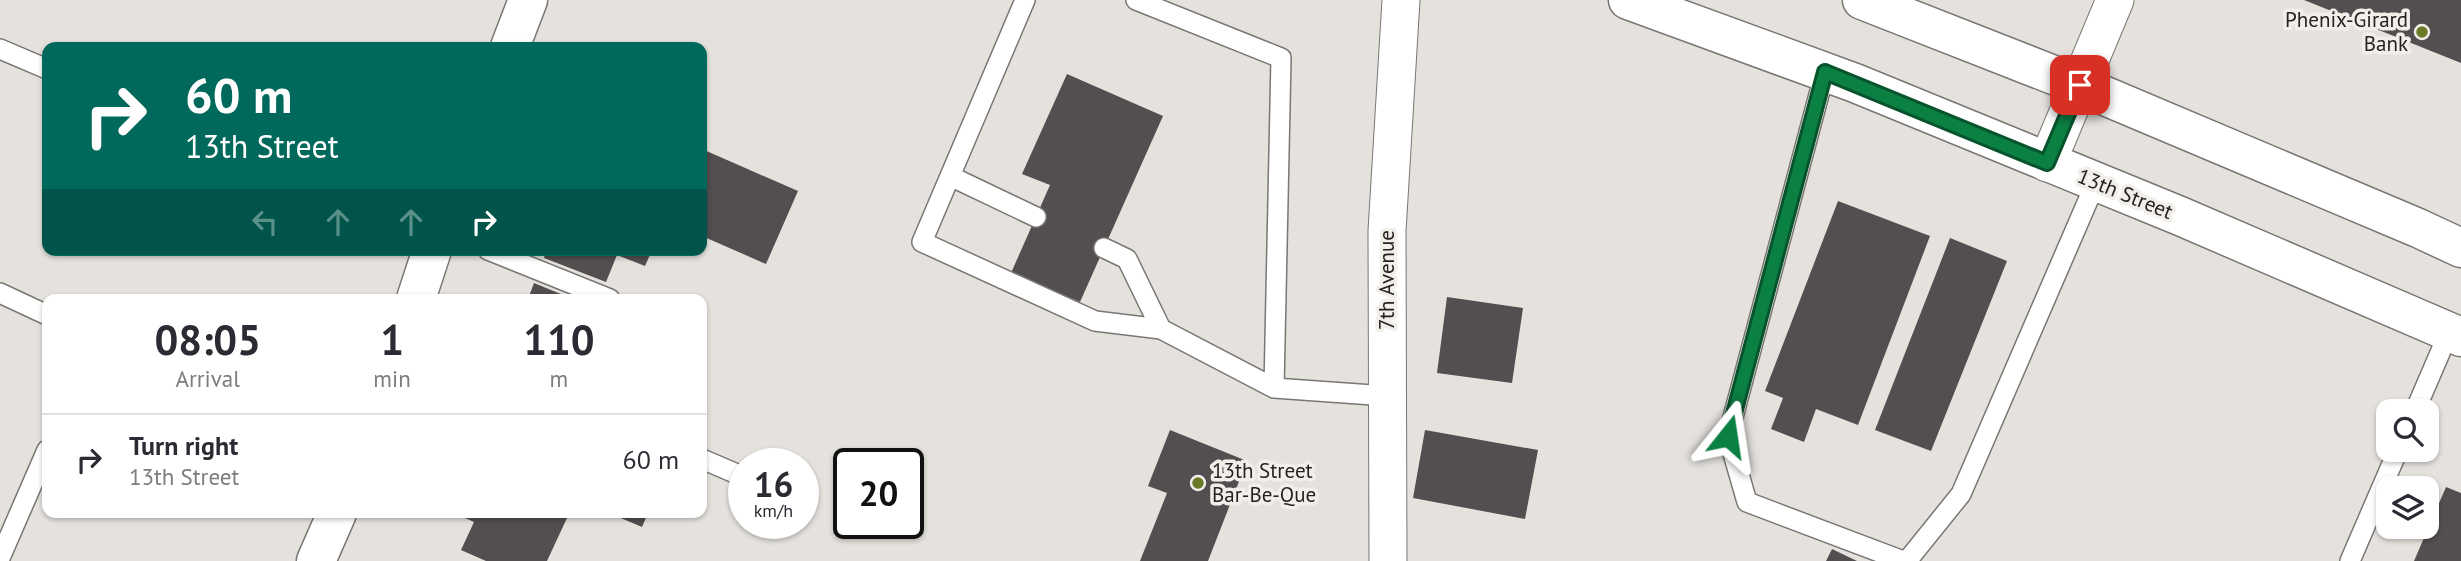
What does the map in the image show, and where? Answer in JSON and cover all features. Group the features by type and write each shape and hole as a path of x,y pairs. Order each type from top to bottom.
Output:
{"main road":[{"path":"512,42 528,0"},
{"name":"13th Street","path":"1628,0 1825,72 2242,242 2455,335"},
{"path":"1863,0 2080,85 2461,248"},
{"path":"418,294 430,256"},
{"path":"316,561 335,518"}],"street":[{"name":"7th Avenue","path":"1388,561 1387,231 1401,0"},
{"path":"2047,163 2115,0"}],"lane":[{"path":"1025,0 922,242 1095,321 1161,329 1274,388 1388,396"},
{"path":"1136,0 1280,58 1274,388"},
{"path":"0,49 42,67"},
{"path":"1825,72 1728,436 1747,502 1905,561 1961,494 2096,182"},
{"path":"950,176 1036,217"},
{"path":"1104,248 1126,258 1161,329"},
{"path":"503,256 598,294"},
{"path":"0,293 42,313"},
{"path":"2421,399 2455,335"},
{"path":"0,558 42,461"},
{"path":"707,461 728,470"},
{"path":"2350,561 2393,462"}],"building":[{"name":"Phenix-Girard Bank","path":"2304,0 2461,0 2461,63"},
{"path":"1067,74 1163,116 1080,302 1011,273 1050,185 1022,174"},
{"path":"707,151 798,191 766,264 707,238"},
{"path":"1838,201 1930,236 1858,425 1816,409 1804,442 1771,429 1783,398 1765,391"},
{"path":"1950,238 2007,261 1931,451 1875,430"},
{"path":"544,256 617,256 606,282"},
{"path":"620,256 649,256 645,266"},
{"path":"534,283 561,294 530,294"},
{"path":"1447,297 1523,308 1512,383 1437,373"},
{"path":"1170,430 1247,461 1208,561 1140,561 1167,493 1148,486"},
{"path":"1425,430 1538,450 1525,519 1413,498"},
{"path":"2446,487 2461,493 2461,561 2414,561 2424,539 2439,539 2439,503"},
{"path":"465,518 567,518 547,561 486,561 461,550 474,522"},
{"path":"621,518 646,518 642,527"},
{"path":"1832,549 1857,561 1826,561"}],"place":[{"name":"Phenix-Girard Bank","path":"2422,32"},
{"name":"13th Street Bar-Be-Que","path":"1198,483"}],"route":[{"path":"1728,436 1825,72 2047,163 2080,85"}]}
